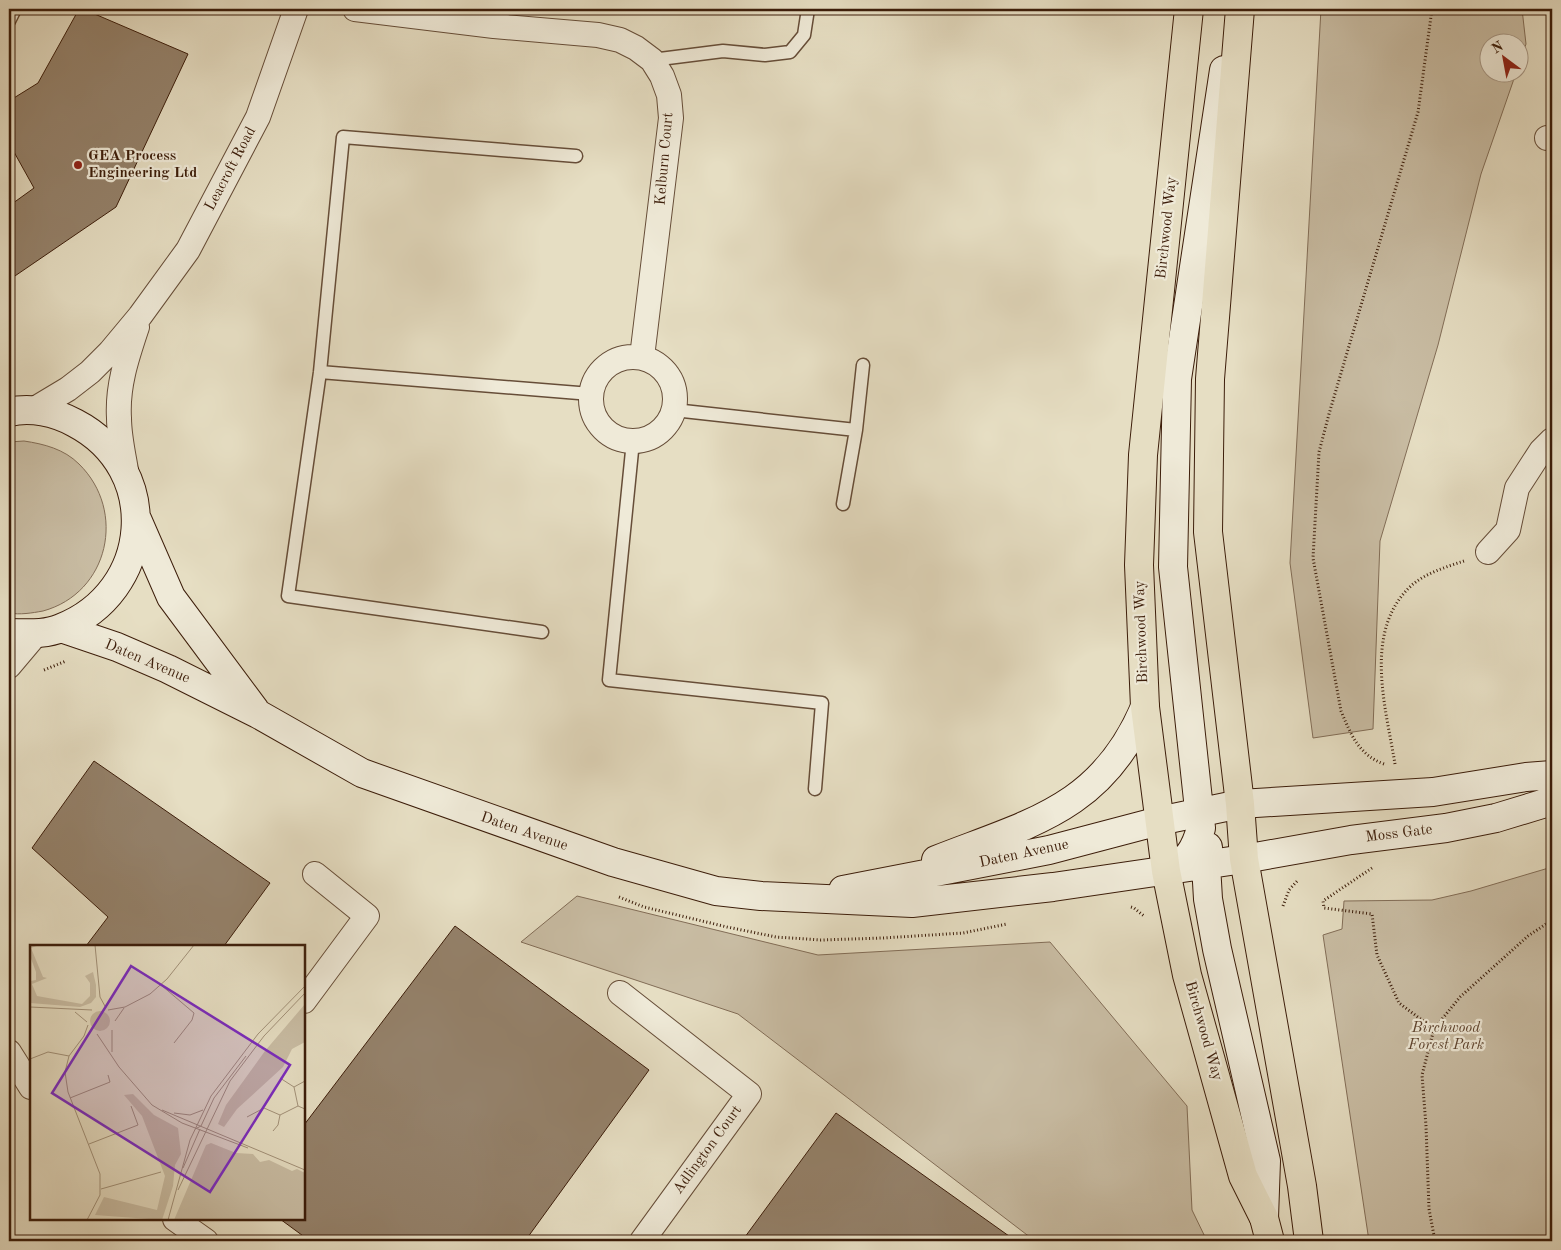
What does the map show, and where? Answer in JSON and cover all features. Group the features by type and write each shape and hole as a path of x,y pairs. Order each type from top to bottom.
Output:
{"main road":[{"name":"Birchwood Way","path":"1190,9 1143,455 1139,565 1145,707 1158,822 1187,975 1243,1176 1267,1229"},
{"path":"1240,9 1210,379 1208,532 1240,804 1244,859 1301,1176 1309,1241"}],"street":[{"name":"Leacroft Road","path":"17,410 68,389 90,372 140,316 188,250 258,116 296,9"},
{"name":"Kelburn Court","path":"355,9 494,26 598,34 620,40 636,48 652,60 662,76 669,95 671,118 642,357"},
{"path":"1166,871 1179,865 1190,855 1197,842 1200,828 1200,812 1173,567 1177,379 1233,9"},
{"name":"Leacroft Road","path":"127,476 118,419 119,394 125,364 140,316"},
{"path":"628,356 642,357 655,362 666,371 673,383 676,397 669,423 659,433 646,439 633,441 613,436 606,432 597,422 591,408 591,394 594,380 603,368 614,360 628,356"},
{"path":"9,666 48,631 92,612 117,586 132,555 137,519 134,497 127,476 111,450 89,430 62,416 17,410"},
{"path":"1488,552 1508,530 1517,488 1541,451 1552,440"},
{"name":"Daten Avenue","path":"137,519 171,598 258,714"},
{"path":"9,633 48,631"},
{"name":"Daten Avenue","path":"48,631 117,647 160,665 258,714 362,773 613,862 716,891 761,896 912,903 1053,887 1244,859"},
{"path":"878,882 1041,819 1076,798 1096,782 1111,766 1125,747 1145,707"},
{"path":"1267,1229 1266,1161 1217,949 1208,899 1207,849 1219,820 1228,811 1240,804 1433,792 1526,777 1552,775"},
{"name":"Moss Gate","path":"1244,859 1351,840 1446,828 1496,818 1552,801"},
{"name":"Daten Avenue","path":"807,897 1049,850 1158,822 1240,804"},
{"path":"305,1000 367,916 315,874"},
{"name":"Adlington Court","path":"620,993 749,1094 642,1241"},
{"path":"9,1052 30,1085"},
{"path":"176,1220 206,1241"}],"lane":[{"path":"9,21 15,9"},
{"path":"652,60 723,51 765,55 790,52 804,35 808,9"},
{"path":"542,632 288,596 320,372 343,137 576,156"},
{"path":"843,504 856,430 863,366"},
{"path":"320,372 591,394"},
{"path":"674,410 856,430"},
{"path":"633,441 609,680 822,703 815,789"}],"path":[{"path":"1432,9 1418,112 1319,452 1313,558 1341,711 1350,732 1360,748 1372,760 1395,767 1380,667 1384,634 1395,606 1412,585 1436,570 1488,552"},
{"path":"1376,866 1323,901 1324,908 1372,914 1377,955 1399,1003 1434,1029"},
{"path":"1283,906 1289,890 1298,880 1305,876"},
{"path":"1435,1241 1429,1209 1422,1075 1434,1029 1460,998 1528,936 1552,920"}],"green space":[{"path":"1321,9 1522,9 1525,32 1478,32 1478,82 1513,82 1481,174 1438,345 1380,541 1373,729 1313,738 1290,563"},
{"path":"24,441 53,448 67,454 79,464 94,483 103,504 106,526 104,548 96,569 83,587 65,601 43,611 17,614 9,613 9,442"},
{"name":"Birchwood Forest Park","path":"1552,867 1552,1241 1369,1241 1323,935 1342,929 1344,901 1432,900 1471,891"},
{"path":"577,896 818,955 1050,942 1187,1106 1192,1210 1207,1241 1035,1241 738,1014 521,942"}],"building":[{"name":"GEA Process Engineering Ltd","path":"79,9 83,9 188,54 116,207 9,280 9,206 34,188 9,143 9,101 38,83"},
{"path":"94,761 270,883 225,945 87,945 108,917 32,848"},
{"path":"455,926 649,1070 525,1241 310,1241 281,1220 305,1220 305,1124"},
{"path":"836,1113 1016,1241 742,1241"}],"place":[{"name":"GEA Process Engineering Ltd","path":"78,165"}]}
